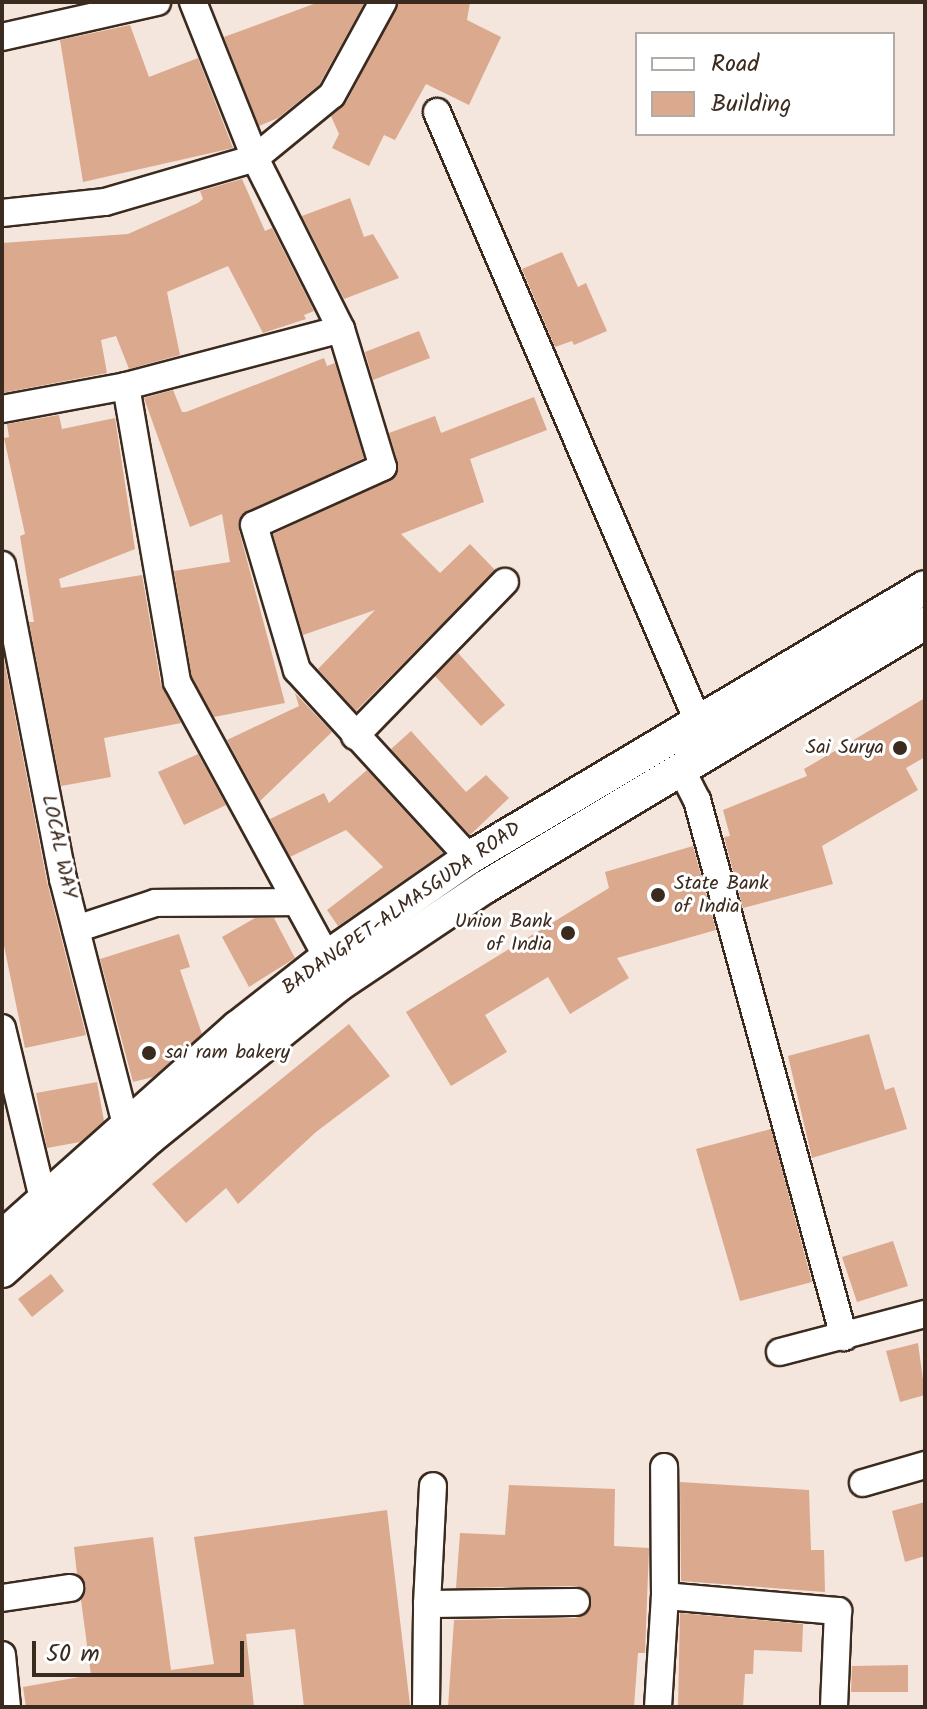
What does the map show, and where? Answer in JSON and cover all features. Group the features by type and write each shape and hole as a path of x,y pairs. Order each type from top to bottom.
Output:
{"street":[{"path":"2,37 157,2"},
{"path":"193,2 255,158 341,329 383,467 254,525 297,670 469,858"},
{"path":"2,213 105,202 255,158 332,95 383,2"},
{"path":"437,112 699,724"},
{"path":"2,409 126,386 341,329"},
{"path":"126,386 177,682 327,957"},
{"name":"LOCAL WAY","path":"2,565 4,592 76,929 126,1125"},
{"path":"355,736 505,582"},
{"name":"BADANGPET-ALMASGUDA ROAD","path":"2,1237 44,1203 126,1125 327,957 469,858 925,587"},
{"name":"BADANGPET-ALMASGUDA ROAD","path":"2,1271 151,1137 340,984 561,842 925,623"},
{"path":"681,769 697,800 844,1337"},
{"path":"545,811 561,842"},
{"path":"76,929 155,903 296,902"},
{"path":"2,1028 44,1203"},
{"path":"780,1352 925,1314"},
{"path":"863,1483 925,1465"},
{"path":"658,1707 665,1596 664,1467"},
{"path":"426,1707 433,1486"},
{"path":"2,1598 70,1588"},
{"path":"665,1596 838,1611 834,1707"},
{"path":"427,1604 576,1602"},
{"path":"2,1655 7,1707"}],"building":[{"path":"319,2 365,2 319,85 278,118 259,126 224,37"},
{"path":"399,2 470,2 467,20 501,37 469,105 426,84 395,140 384,135 369,166 332,148 339,134 331,116 346,103"},
{"path":"130,25 149,77 198,58 233,148 83,182 60,40"},
{"path":"242,179 265,231 272,228 314,311 304,315 306,319 263,333 228,266 167,292 180,355 129,369 116,336 101,340 107,373 2,393 2,243 128,234 198,203 203,199 200,191"},
{"path":"350,198 364,237 373,234 399,278 344,299 302,216"},
{"path":"562,252 578,287 586,283 607,331 574,345 572,341 555,347 522,269"},
{"path":"419,331 430,358 373,380 365,352"},
{"path":"324,358 327,366 335,363 364,458 241,516 239,530 285,703 214,717 192,677 174,571 230,562 222,514 190,527 144,398 173,390 182,412 186,412"},
{"path":"534,397 547,430 470,459 484,502 401,534 440,573 470,544 495,570 356,711 318,669 375,610 303,635 273,534 395,477 398,463 389,433 435,416 441,433"},
{"path":"59,415 62,429 115,418 135,549 59,579 61,588 142,575 161,685 181,723 104,738 111,777 61,786 29,622 34,622 20,536 25,534 4,438 9,437 7,424"},
{"path":"2,649 47,882 86,1035 25,1048 2,936"},
{"path":"458,653 505,705 481,726 435,676"},
{"path":"295,693 332,732 260,801 227,740 299,706"},
{"path":"925,698 925,757 906,768 918,790 822,846 833,884 743,908 724,837 730,836 723,810 807,776 804,769"},
{"path":"411,731 466,792 486,775 509,798 470,835 391,749"},
{"path":"198,754 226,805 184,825 158,772"},
{"path":"367,770 443,853 338,926 327,910 383,867 346,830 290,857 270,819 324,793 329,803"},
{"path":"693,846 716,930 617,958 629,978 570,1014 548,977 485,1015 507,1052 451,1086 406,1012 609,888 605,872"},
{"path":"255,918 274,918 295,958 249,987 222,937"},
{"path":"179,934 190,967 180,970 202,1034 153,1077 133,1082 100,959"},
{"path":"349,1024 390,1076 316,1132 238,1204 226,1188 186,1223 152,1184"},
{"path":"869,1034 885,1090 894,1087 907,1129 812,1158 788,1056"},
{"path":"97,1082 104,1121 80,1142 47,1148 36,1093"},
{"path":"771,1129 812,1282 740,1301 696,1149"},
{"path":"893,1241 908,1286 857,1302 842,1257"},
{"path":"51,1274 64,1291 32,1317 18,1299"},
{"path":"918,1343 925,1395 900,1402 886,1351"},
{"path":"680,1482 809,1490 811,1550 824,1550 825,1592 681,1581"},
{"path":"509,1485 615,1489 614,1546 649,1548 645,1653 638,1653 634,1707 448,1707 454,1620 576,1618 590,1609 590,1595 577,1586 456,1588 460,1533 505,1535"},
{"path":"925,1502 925,1556 905,1562 892,1511"},
{"path":"387,1510 410,1705 304,1707 295,1629 246,1634 254,1707 26,1707 23,1687 91,1675 81,1600 86,1586 77,1574 74,1547 153,1537 171,1670 214,1664 194,1537"},
{"path":"680,1613 803,1624 802,1652 754,1650 753,1674 745,1674 743,1707 678,1707"},
{"path":"908,1665 908,1692 851,1692 852,1666"}],"place":[{"name":"Sai Surya","path":"900,748"},
{"name":"State Bank of India","path":"658,895"},
{"name":"Union Bank of India","path":"568,933"},
{"name":"sai ram bakery","path":"149,1053"}]}
